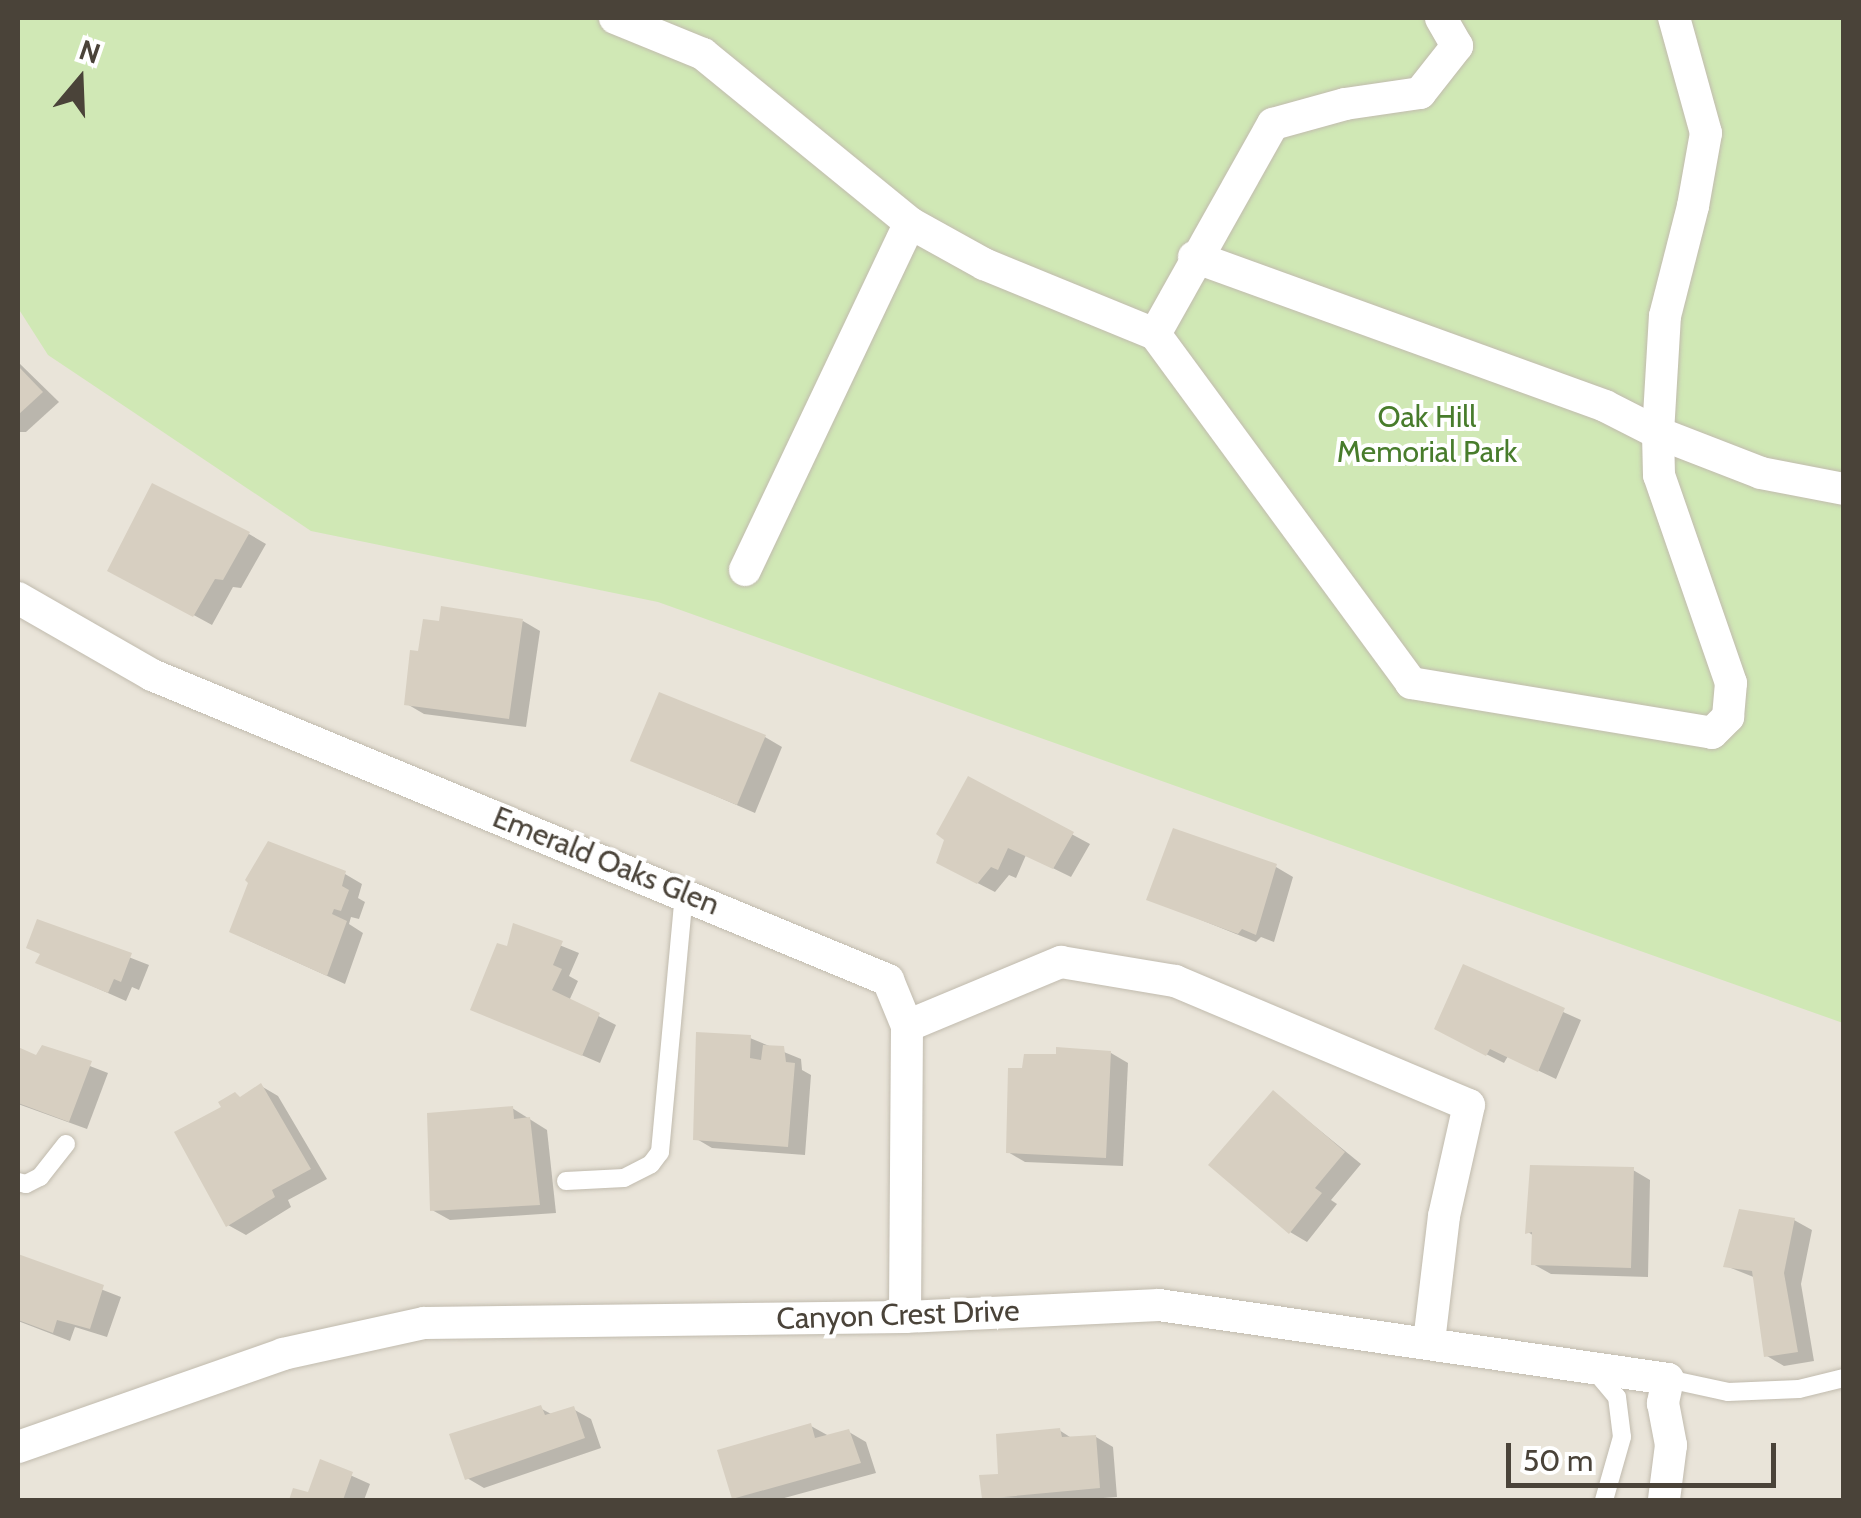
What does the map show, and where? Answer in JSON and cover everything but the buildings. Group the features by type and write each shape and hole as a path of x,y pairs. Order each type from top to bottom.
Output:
{"street":[{"path":"615,18 704,54 910,223 984,264 1155,334 1411,682 1712,733 1728,717 1731,683 1659,476 1664,316 1694,206 1706,133 1674,18"},
{"path":"1155,334 1194,257 1273,124 1345,104 1420,93 1458,46 1441,18"},
{"path":"745,570 910,223"},
{"path":"1194,257 1605,406 1658,434 1761,473 1844,488"},
{"name":"Emerald Oaks Glen","path":"18,598 152,675 888,980 906,1026 905,1317"},
{"path":"906,1026 1062,962 1174,980 1469,1105 1444,1216 1429,1342"},
{"name":"Canyon Crest Drive","path":"18,1448 283,1354 424,1323 905,1317 1158,1305 1668,1379"},
{"path":"1664,1500 1672,1445 1663,1402 1668,1379"}],"lane":[{"path":"566,1182 624,1178 652,1164 660,1152 684,893"},
{"path":"18,1182 26,1184 40,1176 66,1144"},
{"path":"1592,1366 1617,1398 1622,1437 1604,1500"},
{"path":"1668,1379 1728,1392 1799,1389 1844,1378"}],"shaded area":[{"path":"18,18 1843,18 1843,1500 18,1500"}],"green space":[{"name":"Oak Hill Memorial Park","path":"18,18 1843,18 1843,1023 658,602 311,531 48,355 18,308"}]}
